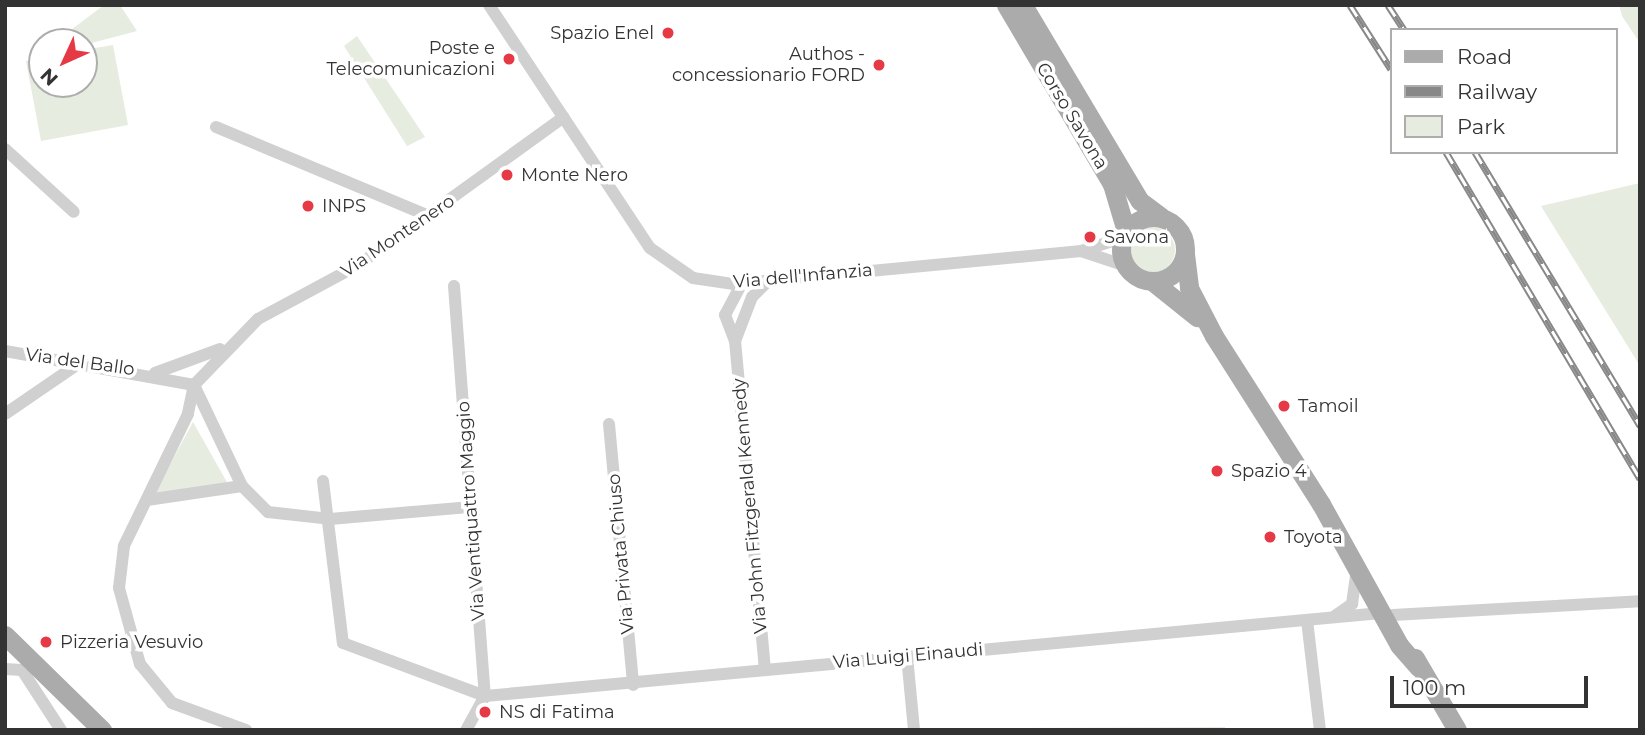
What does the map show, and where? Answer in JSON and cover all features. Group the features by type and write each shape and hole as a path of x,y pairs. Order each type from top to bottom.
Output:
{"main road":[{"name":"Corso Savona","path":"1006,5 1112,184 1124,235"},
{"name":"Corso Savona","path":"1023,5 1140,201 1161,217"},
{"path":"1214,336 1152,281 1126,267 1124,235 1145,217 1161,217 1177,227 1185,254 1189,288 1214,336 1457,730"},
{"path":"1152,281 1173,274 1185,254"},
{"path":"1340,537 1356,571 1387,614"},
{"path":"5,635 26,665 102,730"}],"street":[{"name":"Via dell'Infanzia","path":"489,5 663,261 693,278 742,283 1081,251 1124,235"},
{"name":"Via Montenero","path":"189,383 204,373 226,346 258,319 360,264 564,117"},
{"path":"216,127 429,216"},
{"path":"5,149 74,212"},
{"name":"Via dell'Infanzia","path":"1081,251 1126,267"},
{"name":"Via John Fitzgerald Kennedy","path":"735,341 752,297 769,280"},
{"name":"Via John Fitzgerald Kennedy","path":"742,283 725,316 735,341 765,670"},
{"name":"Via Ventiquattro Maggio","path":"454,286 485,696"},
{"name":"Via Montenero","path":"155,373 189,364 226,346"},
{"name":"Via del Ballo","path":"5,351 155,373"},
{"path":"5,414 81,362"},
{"path":"189,364 204,373"},
{"path":"189,364 188,414 124,546 119,588 140,664 172,703 246,730"},
{"path":"155,373 189,383 242,486 268,512 330,519 471,507"},
{"name":"Via Privata Chiuso","path":"609,424 633,685"},
{"path":"323,481 330,519 343,643 485,696 466,730"},
{"path":"147,500 242,486"},
{"path":"1331,618 1352,604 1356,571"},
{"name":"Via Luigi Einaudi","path":"485,696 633,685 907,656 1331,618 1640,601"},
{"path":"1307,620 1320,730"},
{"path":"907,656 914,730"},
{"path":"5,668 26,665 61,730"}],"green space":[{"path":"104,5 120,5 137,31 98,41 98,28 74,28"},
{"path":"1619,5 1640,5 1640,43 1622,16"},
{"path":"357,36 425,137 407,146 344,46"},
{"path":"113,45 128,125 41,141 33,98 98,98 98,48"},
{"path":"1640,183 1640,366 1541,206"},
{"path":"1152,227 1168,234 1175,250 1168,266 1152,273 1136,266 1129,250 1136,234"},
{"path":"193,422 228,484 154,494"},
{"path":"1225,727 1225,730 1002,730 1002,728"}],"railway":[{"path":"1350,5 1390,67"},
{"path":"1388,5 1403,28"},
{"path":"1447,154 1640,479"},
{"path":"1476,154 1640,426"}],"place":[{"name":"Spazio Enel","path":"668,33"},
{"name":"Poste e Telecomunicazioni","path":"509,59"},
{"name":"Authos - concessionario FORD","path":"879,65"},
{"name":"Monte Nero","path":"507,175"},
{"name":"INPS","path":"308,206"},
{"name":"Savona","path":"1090,237"},
{"name":"Tamoil","path":"1284,406"},
{"name":"Spazio 4","path":"1217,471"},
{"name":"Toyota","path":"1270,537"},
{"name":"Pizzeria Vesuvio","path":"46,642"},
{"name":"NS di Fatima","path":"485,712"}]}
